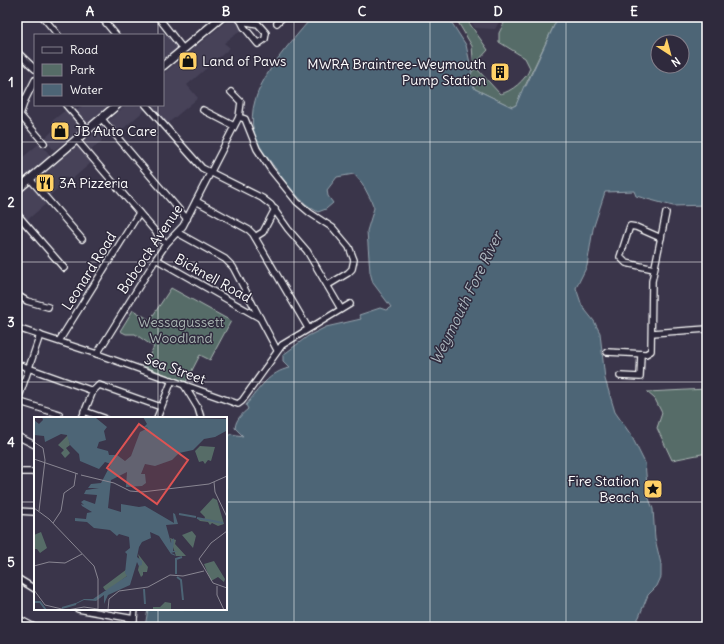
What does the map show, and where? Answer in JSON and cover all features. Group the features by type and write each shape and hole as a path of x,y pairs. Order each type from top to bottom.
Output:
{"main road":[{"path":"164,65 214,20 222,17"},
{"path":"17,190 116,106"}],"street":[{"path":"43,17 57,34"},
{"path":"101,17 115,34"},
{"path":"158,17 183,49"},
{"path":"277,23 283,17"},
{"path":"239,19 260,26 266,33 265,39 258,44 239,19"},
{"path":"17,52 34,68"},
{"path":"17,123 34,82"},
{"path":"232,92 240,102 240,117 245,119 266,164 303,207 333,228 349,247 354,260 352,269 328,285"},
{"path":"67,106 88,130"},
{"path":"147,106 198,164 262,198 274,209 291,233 307,251 341,309"},
{"path":"204,110 234,126"},
{"path":"20,115 44,143"},
{"name":"Babcock Avenue","path":"98,354 166,244 178,233 187,219 240,117"},
{"path":"101,118 187,219"},
{"path":"76,139 166,244"},
{"path":"30,180 82,239"},
{"path":"196,201 249,230 255,237 308,328"},
{"path":"255,237 263,232 274,209"},
{"name":"Leonard Road","path":"59,341 140,213"},
{"path":"606,352 641,354 650,353 652,333 652,287 666,213"},
{"path":"17,214 64,268"},
{"path":"654,270 626,263 620,257 630,226 636,227 661,238"},
{"path":"178,233 230,263 239,276 277,350 288,340 350,304"},
{"name":"Bicknell Road","path":"156,260 260,318"},
{"path":"17,295 27,301 48,307"},
{"name":"Sea Street","path":"17,328 98,354 239,404 277,350"},
{"path":"652,333 707,328"},
{"path":"40,335 30,368 17,402 59,414"},
{"path":"620,376 640,377 641,354"},
{"path":"17,364 93,391"},
{"path":"157,417 172,380"},
{"path":"82,417 93,391 102,385 161,407"},
{"path":"184,385 202,417"},
{"path":"84,411 101,417"},
{"path":"17,436 34,444"},
{"path":"17,472 34,472"},
{"path":"17,511 34,512"},
{"path":"17,578 34,588"},
{"path":"84,610 134,619"},
{"path":"133,627 135,610"},
{"path":"17,618 34,627"}],"shaded area":[{"path":"232,17 258,17 252,21 238,22 242,30 224,43 230,48 187,85 198,98 167,124 151,106 164,106 164,73"},
{"path":"468,17 502,17 495,29 475,28"},
{"path":"169,33 179,47 164,60 164,36"},
{"path":"82,106 108,106 86,124 75,112"},
{"path":"125,106 143,106 146,109 118,133 109,120"},
{"path":"67,109 82,128 54,150 44,139 57,127 52,121"},
{"path":"104,126 110,132 101,140 102,141 91,149 84,141"},
{"path":"40,143 49,154 49,157 17,184 17,162"},
{"path":"77,146 92,162 70,181 66,177 61,182 63,184 48,197 35,182"},
{"path":"32,185 48,202 26,221 17,210 17,197"}],"green space":[{"path":"455,17 465,17 488,50 478,61 478,70 500,94 509,91 518,85 530,68 525,58 499,42 499,33 507,17 558,17 516,105 512,107 475,89 469,79 470,73 474,70 472,46"},
{"name":"Wessagussett Woodland","path":"171,288 231,321 210,360 200,355 186,382 143,366 154,347 135,334 126,334 120,331 133,310 150,320"},
{"path":"707,389 707,453 672,460 657,428 662,413 655,399 647,392"}],"water":[{"name":"Weymouth Fore River","path":"312,17 448,17 466,45 472,72 469,79 475,89 512,107 516,105 524,86 526,86 558,17 707,17 707,205 673,206 636,196 634,191 605,192 593,229 587,266 576,288 582,306 594,321 600,333 605,379 615,412 631,435 645,463 648,496 653,509 655,539 661,564 661,577 657,586 648,595 635,623 625,627 145,627 148,610 227,610 227,436 231,434 243,436 235,428 238,419 248,409 246,405 270,377 290,368 283,361 283,355 308,336 326,327 361,319 359,315 380,308 386,310 391,307 373,283 370,272 367,231 374,208 362,183 354,174 337,177 327,190 328,196 333,203 326,209 318,212 305,204 289,187 263,151 255,137 252,116 255,101 261,85 280,55"}],"place":[{"name":"Land of Paws","path":"188,61"},
{"name":"MWRA Braintree-Weymouth Pump Station","path":"500,72"},
{"name":"JB Auto Care","path":"60,131"},
{"name":"3A Pizzeria","path":"45,183"},
{"name":"Fire Station Beach","path":"653,489"}]}
